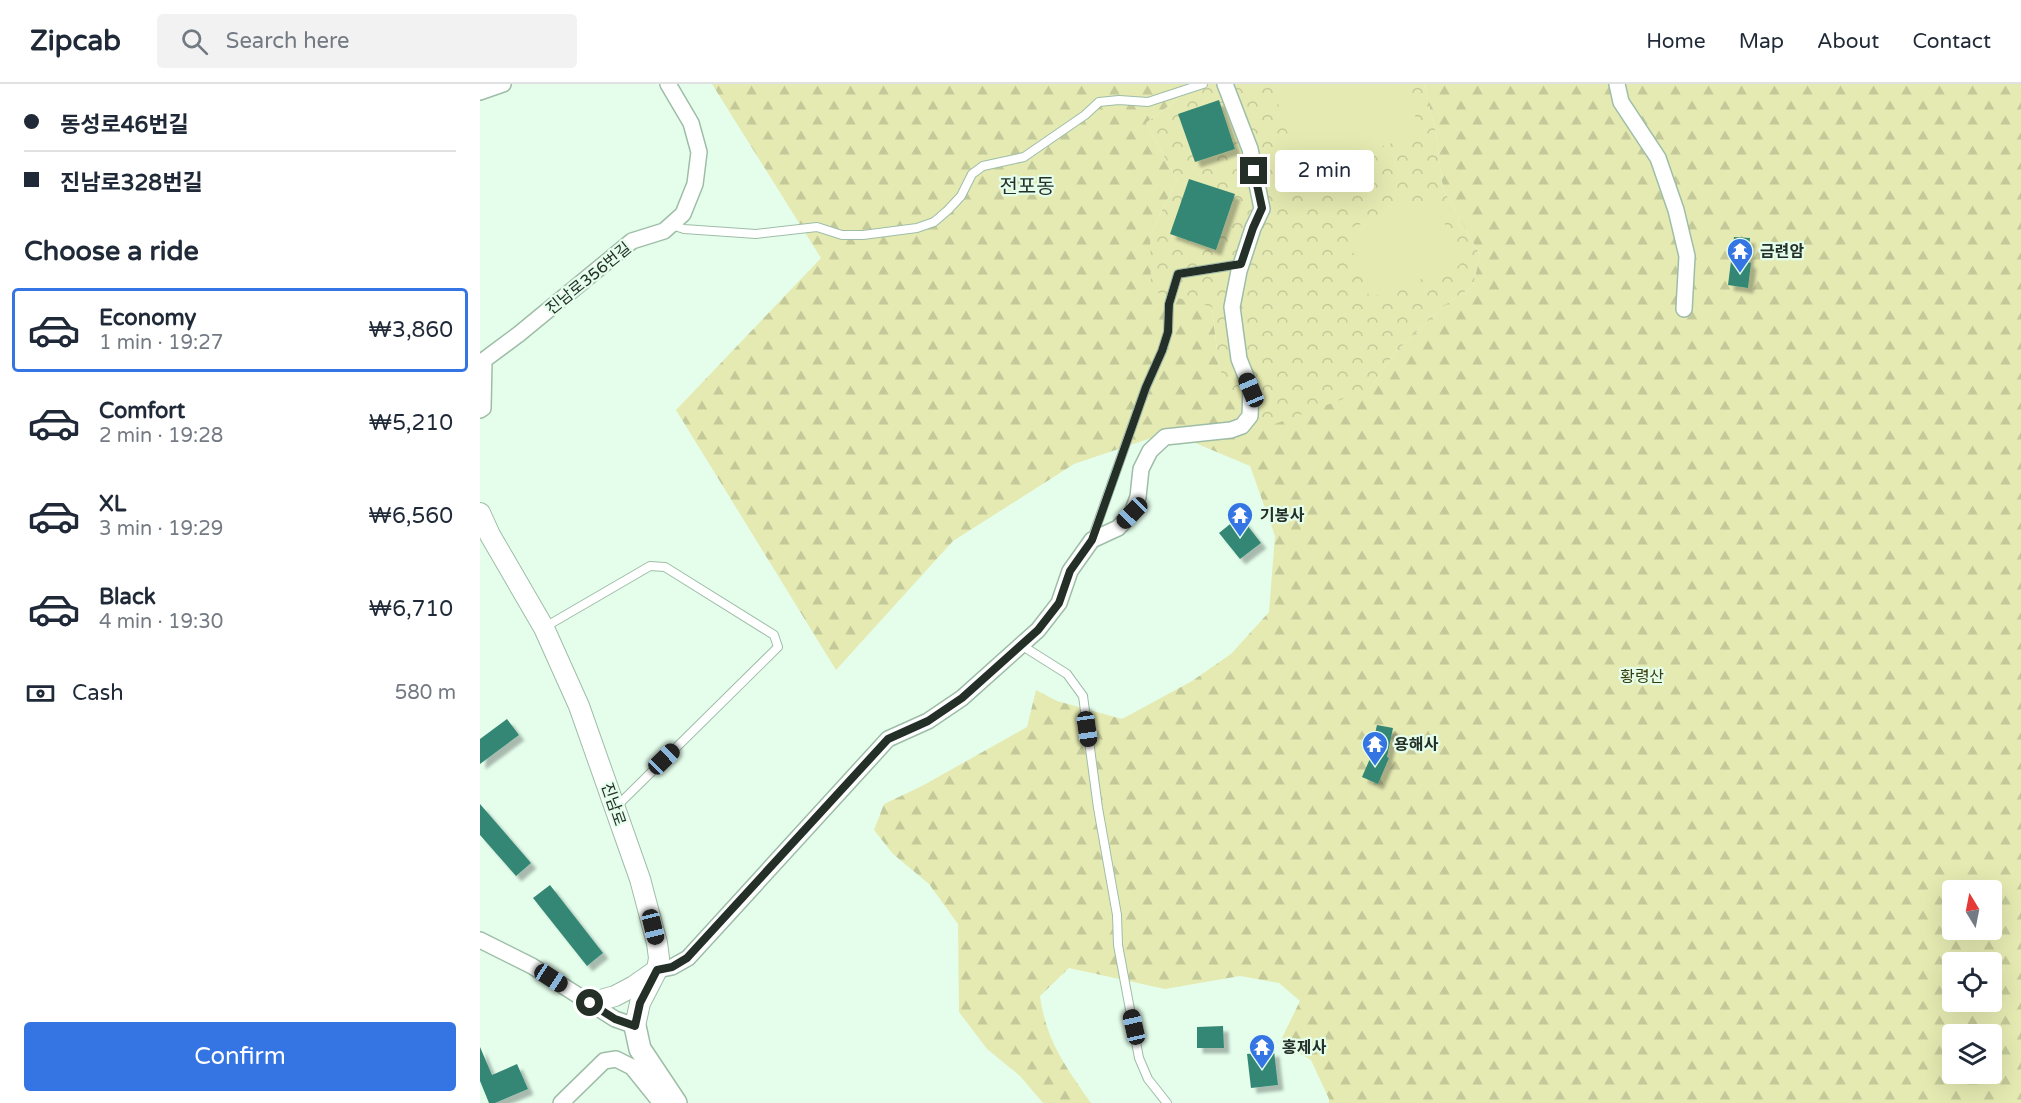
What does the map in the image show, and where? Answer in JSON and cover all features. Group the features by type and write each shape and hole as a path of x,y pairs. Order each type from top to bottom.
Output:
{"main road":[{"path":"635,1026 640,1049 676,1103"}],"street":[{"path":"480,92 502,84"},
{"name":"진남로356번길","path":"480,410 483,408 484,360 528,327 632,241 664,231 683,214 695,184 699,153 691,123 668,84"},
{"path":"590,1003 615,996 657,970 672,967 687,958 888,739 928,721 962,698 1038,630 1059,603 1070,571 1092,540 1118,528 1132,513 1138,497 1141,469 1150,451 1165,437 1231,430 1242,426 1250,416 1251,390 1239,359 1232,307 1241,264 1262,208 1250,149 1225,84"},
{"path":"1617,84 1621,102 1658,158 1676,210 1687,256 1684,309"},
{"name":"진남로","path":"482,522 544,628 579,705 640,879 658,951 657,970 640,1003 635,1026"},
{"path":"480,940 532,966 615,1019 635,1026"},
{"path":"561,1103 604,1061 616,1059 632,1067 662,1103"}],"lane":[{"path":"670,225 684,229 756,234 817,227 842,235 863,235 917,228 934,222 948,210 961,196 972,174 983,166 1024,157 1085,115 1099,102 1119,100 1148,102 1203,84"},
{"path":"1092,540 1146,387 1162,351 1168,332 1169,304 1178,274 1241,264"},
{"path":"544,628 650,566 664,567 774,635 778,647 615,808"},
{"path":"1021,645 1067,674 1083,696 1116,915 1118,945 1139,1058 1148,1079 1167,1103"}],"green space":[{"name":"황령산","path":"712,84 1198,84 1146,123 1177,180 1150,235 1212,307 1219,368 1370,389 1395,352 1445,305 1473,286 1480,255 1443,189 1436,134 1424,84 2021,84 2021,1103 1329,1103 1311,1060 1280,1042 1300,1001 1279,983 1240,976 1165,989 1069,968 1040,996 1047,1027 1058,1053 1091,1103 1043,1103 1020,1076 987,1049 959,1012 958,924 929,884 893,854 874,830 884,804 922,786 1027,727 1036,690 1057,701 1122,719 1192,681 1231,654 1269,612 1275,536 1250,466 1169,432 1074,464 953,541 836,670 676,410 821,258"},
{"path":"1198,84 1424,84 1436,134 1443,189 1480,255 1473,286 1445,305 1395,352 1370,389 1261,429 1237,401 1219,368 1212,307 1151,291 1150,235 1177,180 1146,123"},
{"path":"1272,84 1405,84 1421,134 1300,172"},
{"path":"1435,197 1460,265 1370,298 1345,230"}],"building":[{"path":"1219,100 1235,149 1195,162 1178,114"},
{"path":"1189,179 1235,194 1216,250 1170,234"},
{"path":"1734,237 1750,238 1748,262 1751,263 1748,288 1728,285"},
{"name":"기봉사","path":"1240,516 1261,543 1240,559 1219,533"},
{"path":"507,719 519,735 480,764 480,739"},
{"path":"1377,725 1393,728 1387,757 1389,758 1378,784 1362,777 1375,747 1372,746"},
{"path":"480,804 531,863 516,876 480,835"},
{"path":"550,885 603,953 587,966 533,898"},
{"path":"1223,1026 1224,1048 1197,1048 1197,1027"},
{"path":"480,1047 492,1075 517,1064 528,1089 495,1103 489,1103 480,1081"},
{"name":"홍제사","path":"1274,1051 1278,1085 1251,1088 1247,1054"}],"place":[{"name":"금련암","path":"1740,274"},
{"name":"기봉사","path":"1240,538"},
{"name":"용해사","path":"1375,767"},
{"name":"홍제사","path":"1262,1070"}],"district":[{"name":"전포동","path":"1027,186"}],"route":[{"path":"590,1003 615,1019 635,1026 640,1003 657,970 672,967 687,958 888,739 928,721 962,698 1038,630 1059,603 1070,571 1092,540 1146,387 1162,351 1168,332 1169,304 1178,274 1241,264 1262,208 1254,171"}]}
